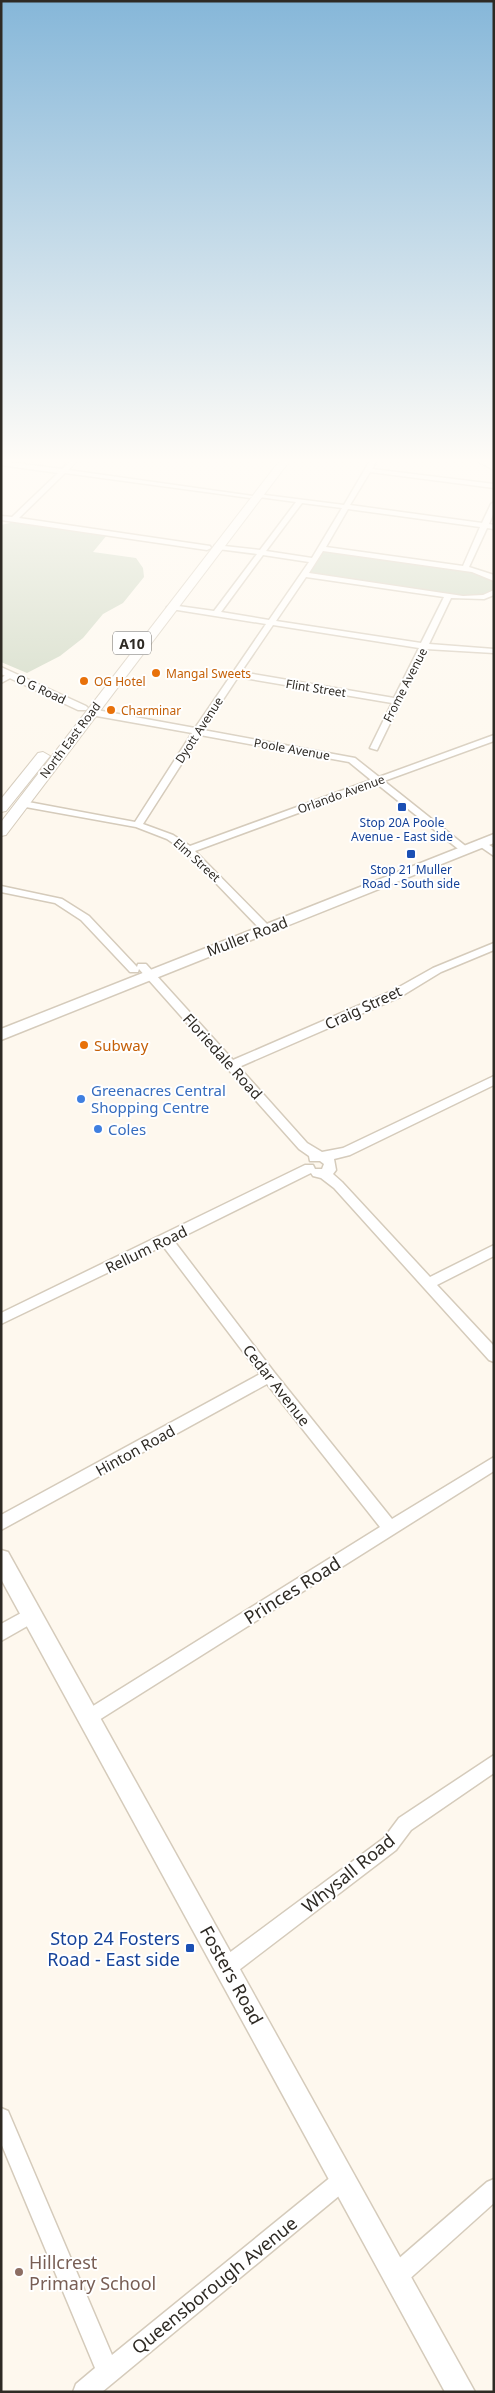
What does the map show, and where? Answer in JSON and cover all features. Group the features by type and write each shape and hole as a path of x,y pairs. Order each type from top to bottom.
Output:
{"highway":[{"name":"North East Road","path":"4,804 86,710 195,571"},
{"name":"North East Road","path":"1,832 23,804 86,710"},
{"path":"4,804 23,804"}],"main road":[{"name":"O G Road","path":"6,673 86,710"},
{"name":"Muller Road","path":"1,1024 262,925 461,846 494,828"},
{"name":"Muller Road","path":"461,846 481,843 494,838"},
{"name":"Muller Road","path":"1,1035 142,970"},
{"name":"Fosters Road","path":"1,1559 91,1717 461,2392"}],"street":[{"path":"216,614 249,571"},
{"name":"Dyott Avenue","path":"138,824 197,732 306,571"},
{"path":"472,571 487,574 494,579"},
{"path":"304,574 448,596 484,597 494,592"},
{"name":"Frome Avenue","path":"374,748 448,596"},
{"path":"167,606 424,646 494,651"},
{"path":"1,681 6,673"},
{"name":"Flint Street","path":"236,674 396,701"},
{"name":"Poole Avenue","path":"86,710 197,732 341,757 362,766 461,846"},
{"name":"Orlando Avenue","path":"189,850 494,738"},
{"name":"Elm Street","path":"23,804 138,824 170,837 189,850 262,925"},
{"path":"481,843 494,853"},
{"name":"Floriedale Road","path":"1,889 58,901 85,918 142,970 494,1356"},
{"name":"Craig Street","path":"231,1066 396,994 437,970 494,946"},
{"path":"321,1166 494,1080"},
{"name":"Rellum Road","path":"1,1319 291,1178 321,1166"},
{"name":"Cedar Avenue","path":"166,1240 269,1376 390,1528"},
{"path":"427,1284 494,1250"},
{"name":"Hinton Road","path":"1,1523 269,1376"},
{"name":"Princes Road","path":"91,1717 494,1463"},
{"path":"1,1633 32,1615"},
{"name":"Whysall Road","path":"228,1966 390,1844 405,1824 494,1763"},
{"path":"1,2118 108,2372"},
{"name":"Queensborough Avenue","path":"84,2392 344,2179"},
{"path":"397,2275 494,2189"}],"green space":[{"path":"1,571 143,571 144,577 123,603 103,614 83,638 60,656 27,673 1,662"},
{"path":"306,571 474,571 489,577 493,583 494,591 486,596 463,598 304,574"}],"place":[{"name":"Mangal Sweets","path":"156,673"},
{"name":"OG Hotel","path":"84,681"},
{"name":"Charminar","path":"111,710"},
{"name":"Stop 20A Poole Avenue - East side","path":"402,807"},
{"name":"Stop 21 Muller Road - South side","path":"411,854"},
{"name":"Subway","path":"84,1045"},
{"name":"Greenacres Central Shopping Centre","path":"81,1099"},
{"name":"Coles","path":"98,1129"},
{"name":"Stop 24 Fosters Road - East side","path":"190,1948"},
{"name":"Hillcrest Primary School","path":"19,2272"}]}
